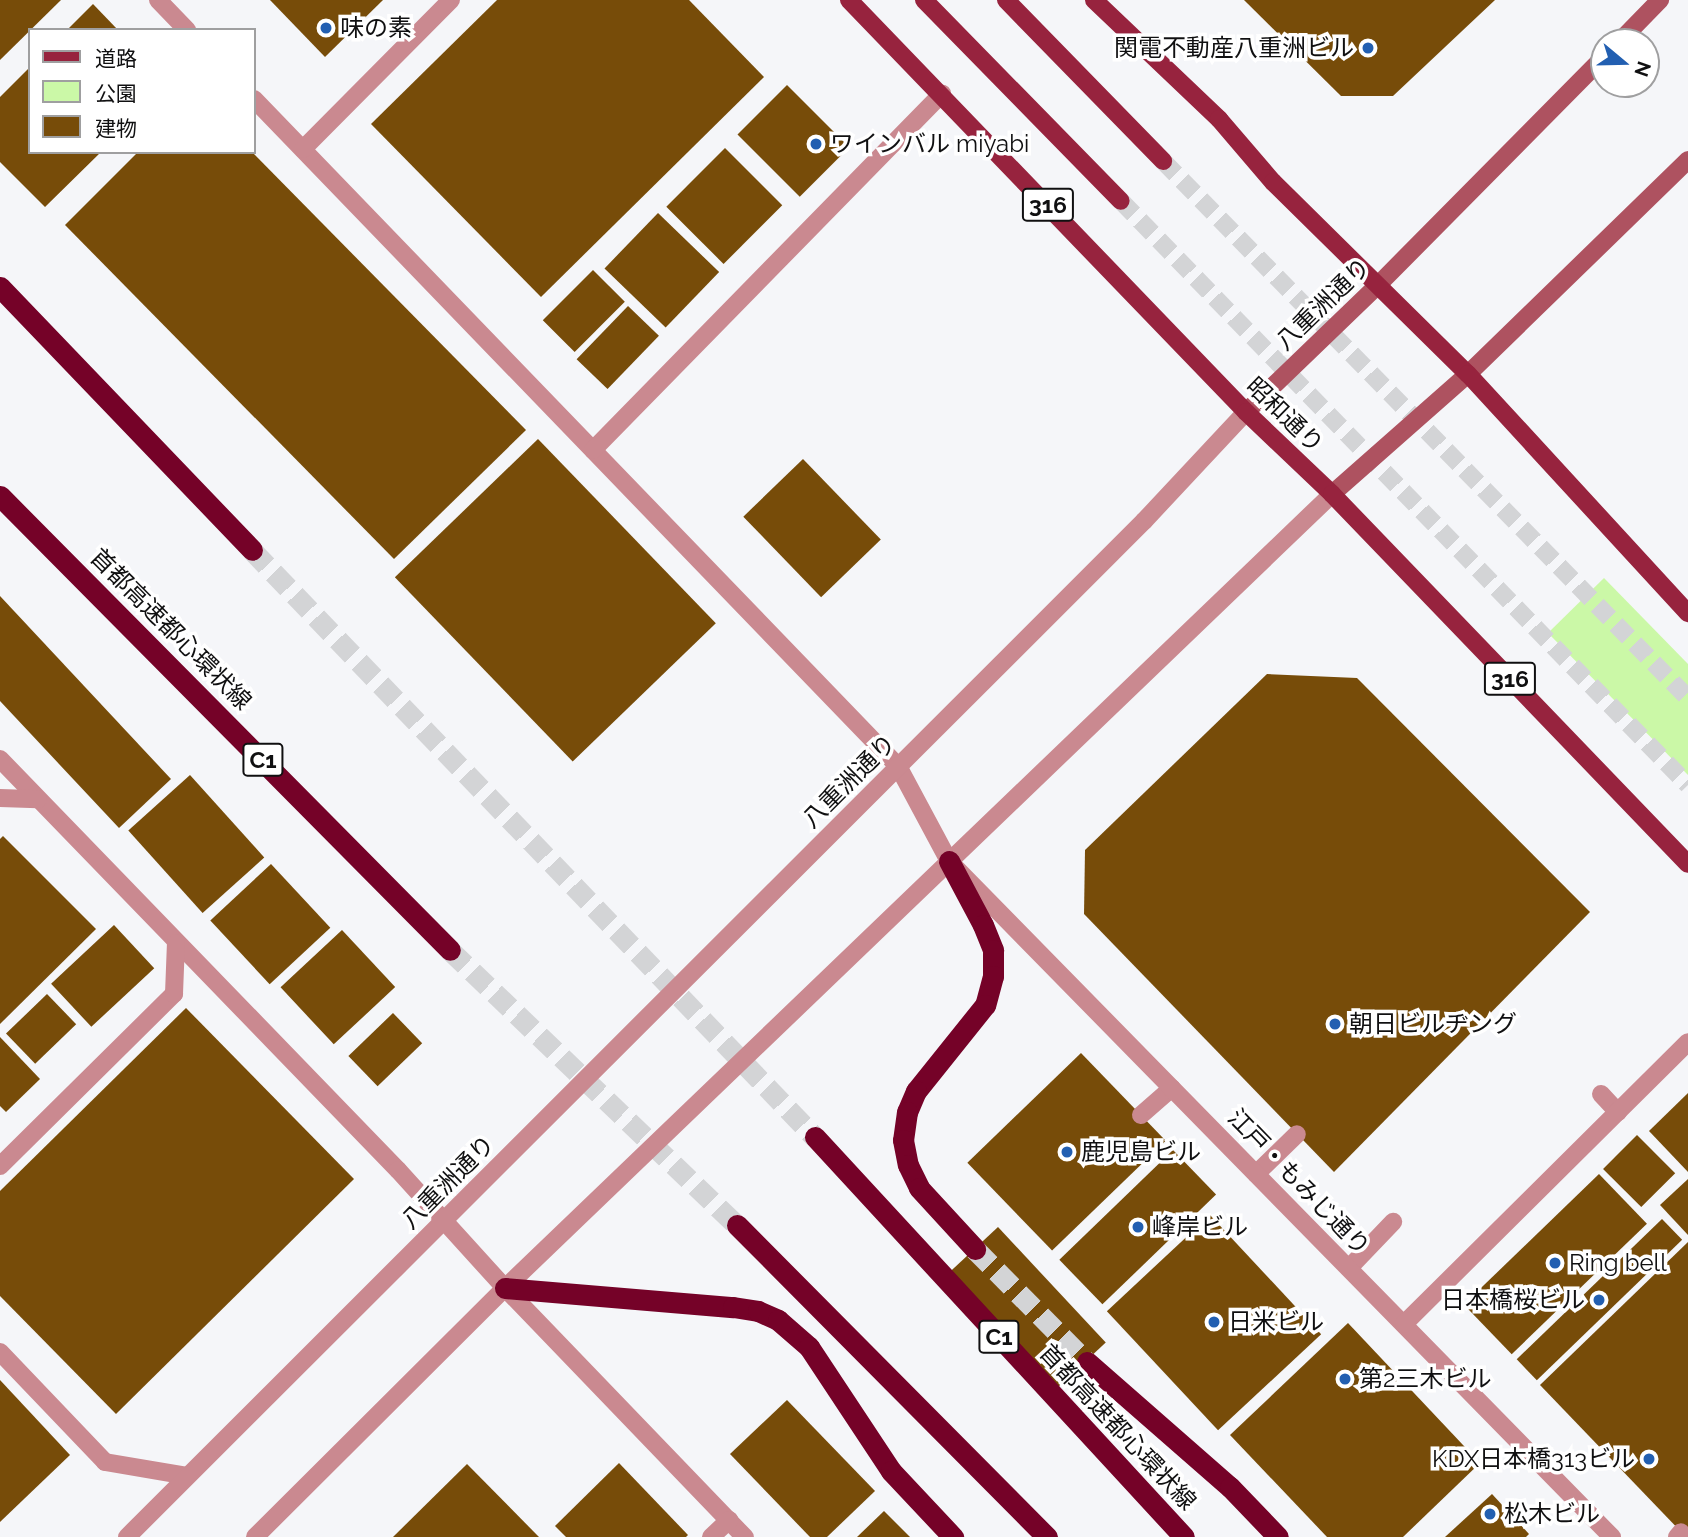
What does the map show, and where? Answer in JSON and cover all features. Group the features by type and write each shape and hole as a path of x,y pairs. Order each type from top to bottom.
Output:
{"highway":[{"path":"0,287 252,550"},
{"name":"C1","path":"0,481 76,570"},
{"name":"首都高速都心環状線","path":"0,496 450,950"},
{"path":"949,861 983,925 993,950 993,976 985,1005 916,1091 907,1112 903,1140 908,1165 919,1188 975,1249"},
{"name":"首都高速都心環状線","path":"815,1137 1184,1537"},
{"path":"737,1225 1047,1537"},
{"path":"505,1288 733,1307 758,1311 778,1320 809,1347 891,1471 953,1537"},
{"path":"1087,1362 1230,1487 1278,1537"}],"main road":[{"name":"昭和通り","path":"849,0 1246,412 1332,494 1688,864"},
{"name":"316","path":"924,0 1121,201"},
{"path":"1006,0 1163,162"},
{"path":"1094,0 1219,120 1273,182 1468,374 1688,613"},
{"path":"1633,28 1660,0"},
{"name":"八重洲通り","path":"1246,412 1379,284 1590,71"},
{"path":"1332,494 1468,374 1688,160"}],"street":[{"path":"158,0 185,28"},
{"path":"303,149 451,0"},
{"path":"593,450 942,94"},
{"name":"江戸・もみじ通り","path":"256,101 898,766 949,861 1612,1537"},
{"name":"八重洲通り","path":"127,1537 1144,521 1246,412"},
{"path":"255,1537 505,1288 1332,494"},
{"path":"0,759 398,1170 505,1288 745,1537"},
{"path":"0,798 38,799"},
{"path":"0,1166 174,994 176,943"},
{"path":"1404,1324 1688,1042"},
{"path":"1141,1115 1172,1088"},
{"path":"1601,1094 1618,1112"},
{"path":"1256,1174 1297,1134"},
{"path":"1349,1268 1393,1222"},
{"path":"0,1352 105,1462 187,1476"},
{"path":"711,1537 729,1520"}],"green space":[{"path":"1604,578 1688,664 1688,775 1548,633"}],"building":[{"path":"0,0 61,0 33,28 28,28 28,32 0,60"},
{"name":"味の素","path":"270,0 383,0 325,57"},
{"path":"497,0 689,0 764,77 541,297 371,124"},
{"name":"関電不動産八重洲ビル","path":"1244,0 1495,0 1393,96 1341,96"},
{"path":"93,4 116,28 69,28"},
{"path":"28,69 28,154 99,154 45,207 0,162 0,97"},
{"path":"787,85 849,147 800,197 738,134"},
{"path":"725,148 782,205 724,264 666,207"},
{"path":"136,154 254,154 526,430 394,559 65,225"},
{"path":"658,213 719,272 666,327 605,268"},
{"path":"593,270 625,302 575,352 543,320"},
{"path":"628,306 659,336 608,389 577,359"},
{"path":"538,439 716,623 573,761 395,577"},
{"path":"803,459 881,540 821,597 743,517"},
{"path":"0,596 171,779 119,828 0,701"},
{"name":"朝日ビルヂング","path":"1267,674 1357,678 1590,912 1334,1172 1084,914 1085,850"},
{"path":"190,775 264,857 203,913 128,831"},
{"path":"3,836 96,929 0,1024 0,839"},
{"path":"271,864 330,928 270,984 210,921"},
{"path":"114,925 154,968 91,1027 51,984"},
{"path":"342,930 395,987 334,1044 281,987"},
{"path":"47,994 76,1024 35,1064 6,1034"},
{"path":"186,1008 354,1179 116,1414 0,1296 0,1191"},
{"path":"393,1013 422,1043 378,1086 348,1056"},
{"path":"0,1037 40,1079 6,1112 0,1106"},
{"name":"鹿児島ビル","path":"1081,1053 1166,1141 1052,1251 967,1163"},
{"path":"1688,1093 1688,1172 1649,1131"},
{"path":"1637,1135 1675,1173 1641,1207 1603,1169"},
{"name":"峰岸ビル","path":"1173,1150 1216,1195 1102,1304 1059,1260"},
{"name":"Ring bell","path":"1599,1174 1647,1224 1512,1354 1464,1305"},
{"path":"1688,1179 1688,1235 1660,1205"},
{"name":"日米ビル","path":"1210,1215 1321,1334 1218,1430 1107,1311"},
{"name":"日本橋桜ビル","path":"1662,1219 1682,1240 1537,1380 1517,1359"},
{"path":"998,1227 1106,1343 1052,1393 944,1277"},
{"name":"KDX日本橋313ビル","path":"1688,1242 1688,1537 1686,1537 1540,1385"},
{"name":"第2三木ビル","path":"1348,1323 1480,1463 1403,1537 1327,1537 1230,1435"},
{"path":"0,1380 70,1455 0,1522"},
{"path":"787,1400 875,1491 827,1537 810,1537 730,1454"},
{"path":"619,1463 688,1535 686,1537 566,1537 555,1526"},
{"path":"467,1464 539,1537 393,1537"},
{"name":"松木ビル","path":"1492,1494 1529,1534 1526,1537 1445,1537"},
{"path":"884,1511 910,1537 857,1537"}],"tunnel":[{"path":"1163,161 1688,698"},
{"path":"1121,201 1688,785"},
{"path":"252,550 815,1137"},
{"path":"450,950 737,1225"},
{"path":"975,1249 1087,1362"}],"place":[{"name":"味の素","path":"326,28"},
{"name":"関電不動産八重洲ビル","path":"1368,48"},
{"name":"ワインバル miyabi","path":"816,144"},
{"name":"朝日ビルヂング","path":"1335,1024"},
{"name":"鹿児島ビル","path":"1067,1152"},
{"name":"峰岸ビル","path":"1138,1227"},
{"name":"Ring bell","path":"1555,1263"},
{"name":"日本橋桜ビル","path":"1599,1300"},
{"name":"日米ビル","path":"1214,1322"},
{"name":"第2三木ビル","path":"1345,1379"},
{"name":"KDX日本橋313ビル","path":"1649,1459"},
{"name":"松木ビル","path":"1490,1514"}]}
